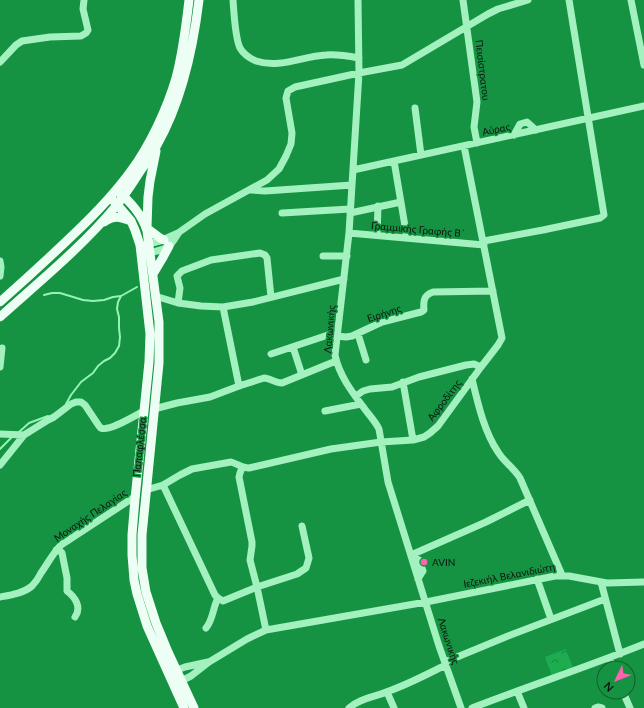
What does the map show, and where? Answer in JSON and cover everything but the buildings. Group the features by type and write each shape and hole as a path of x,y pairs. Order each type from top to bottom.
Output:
{"main road":[{"path":"0,317 96,228 117,204 120,193 149,141 176,78 187,21 189,0"},
{"path":"0,302 60,248 110,197 120,193 157,146 169,121 184,81 191,50 199,0"},
{"path":"153,274 162,259 166,243 147,230 148,197 157,146"},
{"name":"Παπαφλέσσα","path":"120,193 140,216 147,230 145,249 150,334 149,362 132,535 134,580 147,626 184,708"},
{"name":"Παπαφλέσσα","path":"110,197 131,221 145,249 153,274 160,335 159,363 142,535 143,580 156,622 194,708"},
{"path":"96,228 113,217 131,221"}],"street":[{"path":"0,62 16,45 22,41 50,37 75,37 84,35 88,30 84,15 84,0"},
{"path":"233,0 239,47 244,54 252,59 264,63 275,64 333,54 359,58"},
{"name":"Λακωνικής","path":"358,0 359,73 349,233 335,353 336,362 361,404 378,426 388,482 445,664 461,708"},
{"name":"Πεισίστρατου","path":"463,0 477,102 474,127 477,143"},
{"path":"145,249 166,243 205,214 267,180 279,169 291,144 292,132 286,98 288,91 294,87 402,65 498,9 528,0"},
{"path":"569,0 589,119"},
{"path":"631,0 644,65"},
{"name":"Αύρας","path":"353,170 644,106"},
{"path":"415,108 421,155"},
{"name":"Γραμμικής Γραφής Β΄","path":"349,233 484,243 600,218 603,216 604,212 589,119"},
{"name":"Αφροδίτης","path":"146,490 163,485 180,474 192,469 231,462 242,468 249,468 278,460 331,449 381,442 413,440 428,434 438,426 502,338 464,146"},
{"path":"394,161 407,238"},
{"path":"250,190 265,191 352,185"},
{"path":"282,213 350,211 401,202"},
{"path":"376,235 378,206"},
{"path":"178,303 180,288 178,276 182,271 211,260 260,253 265,255 267,258 271,297"},
{"path":"323,256 347,256"},
{"path":"0,261 0,276"},
{"path":"155,296 178,303 223,307 344,279"},
{"name":"Ειρήνης","path":"271,354 326,336 348,337 358,334 382,322 421,312 424,310 424,300 431,293 493,291"},
{"path":"223,307 240,386"},
{"path":"358,334 366,360"},
{"path":"293,347 302,375"},
{"path":"0,367 2,348"},
{"path":"154,409 177,402 210,397 265,378 280,384 336,362"},
{"path":"356,396 363,391 370,389 392,386 470,364 481,367"},
{"path":"472,379 480,409 494,446 519,476 562,575"},
{"path":"403,382 413,440"},
{"path":"0,466 24,434 54,417 76,402 81,402 85,405 99,426 106,429 114,427 144,411"},
{"path":"325,411 361,404"},
{"path":"0,434 24,434"},
{"path":"242,468 239,478 252,542 250,560 266,630"},
{"path":"163,485 215,595 222,600 297,574 306,568 309,558 302,526"},
{"name":"Μοναχής Πελαγίας","path":"0,597 15,594 32,586 56,550 65,541 136,496"},
{"path":"411,556 530,500"},
{"name":"Μοναχής Πελαγίας","path":"56,550 60,551 62,554 67,578 67,591 72,594 77,603 78,613 75,617"},
{"name":"Ιεζεκιήλ Βελανιδιώτη","path":"173,685 182,681 209,662 247,639 266,630 426,602 552,576 574,576 607,583 644,582"},
{"path":"537,579 551,619"},
{"path":"601,582 620,654"},
{"path":"206,628 209,624 218,598"},
{"path":"349,708 360,701 414,682 445,664 508,636 605,599"},
{"path":"472,708 610,658 644,644"},
{"path":"168,674 194,664 209,662"},
{"path":"517,691 524,708"},
{"path":"387,692 394,708"},
{"path":"595,708 602,708"}],"green space":[{"path":"566,649 573,668 552,676 545,657"}],"waterway":[{"path":"44,295 60,293 83,300 93,301 121,296 137,287"},
{"path":"66,404 81,382 93,373 104,361 110,358 119,346 119,317 117,309 121,296"},
{"path":"19,432 29,423 48,416"},
{"path":"0,449 11,438"}],"place":[{"name":"AVIN","path":"424,562"}]}
